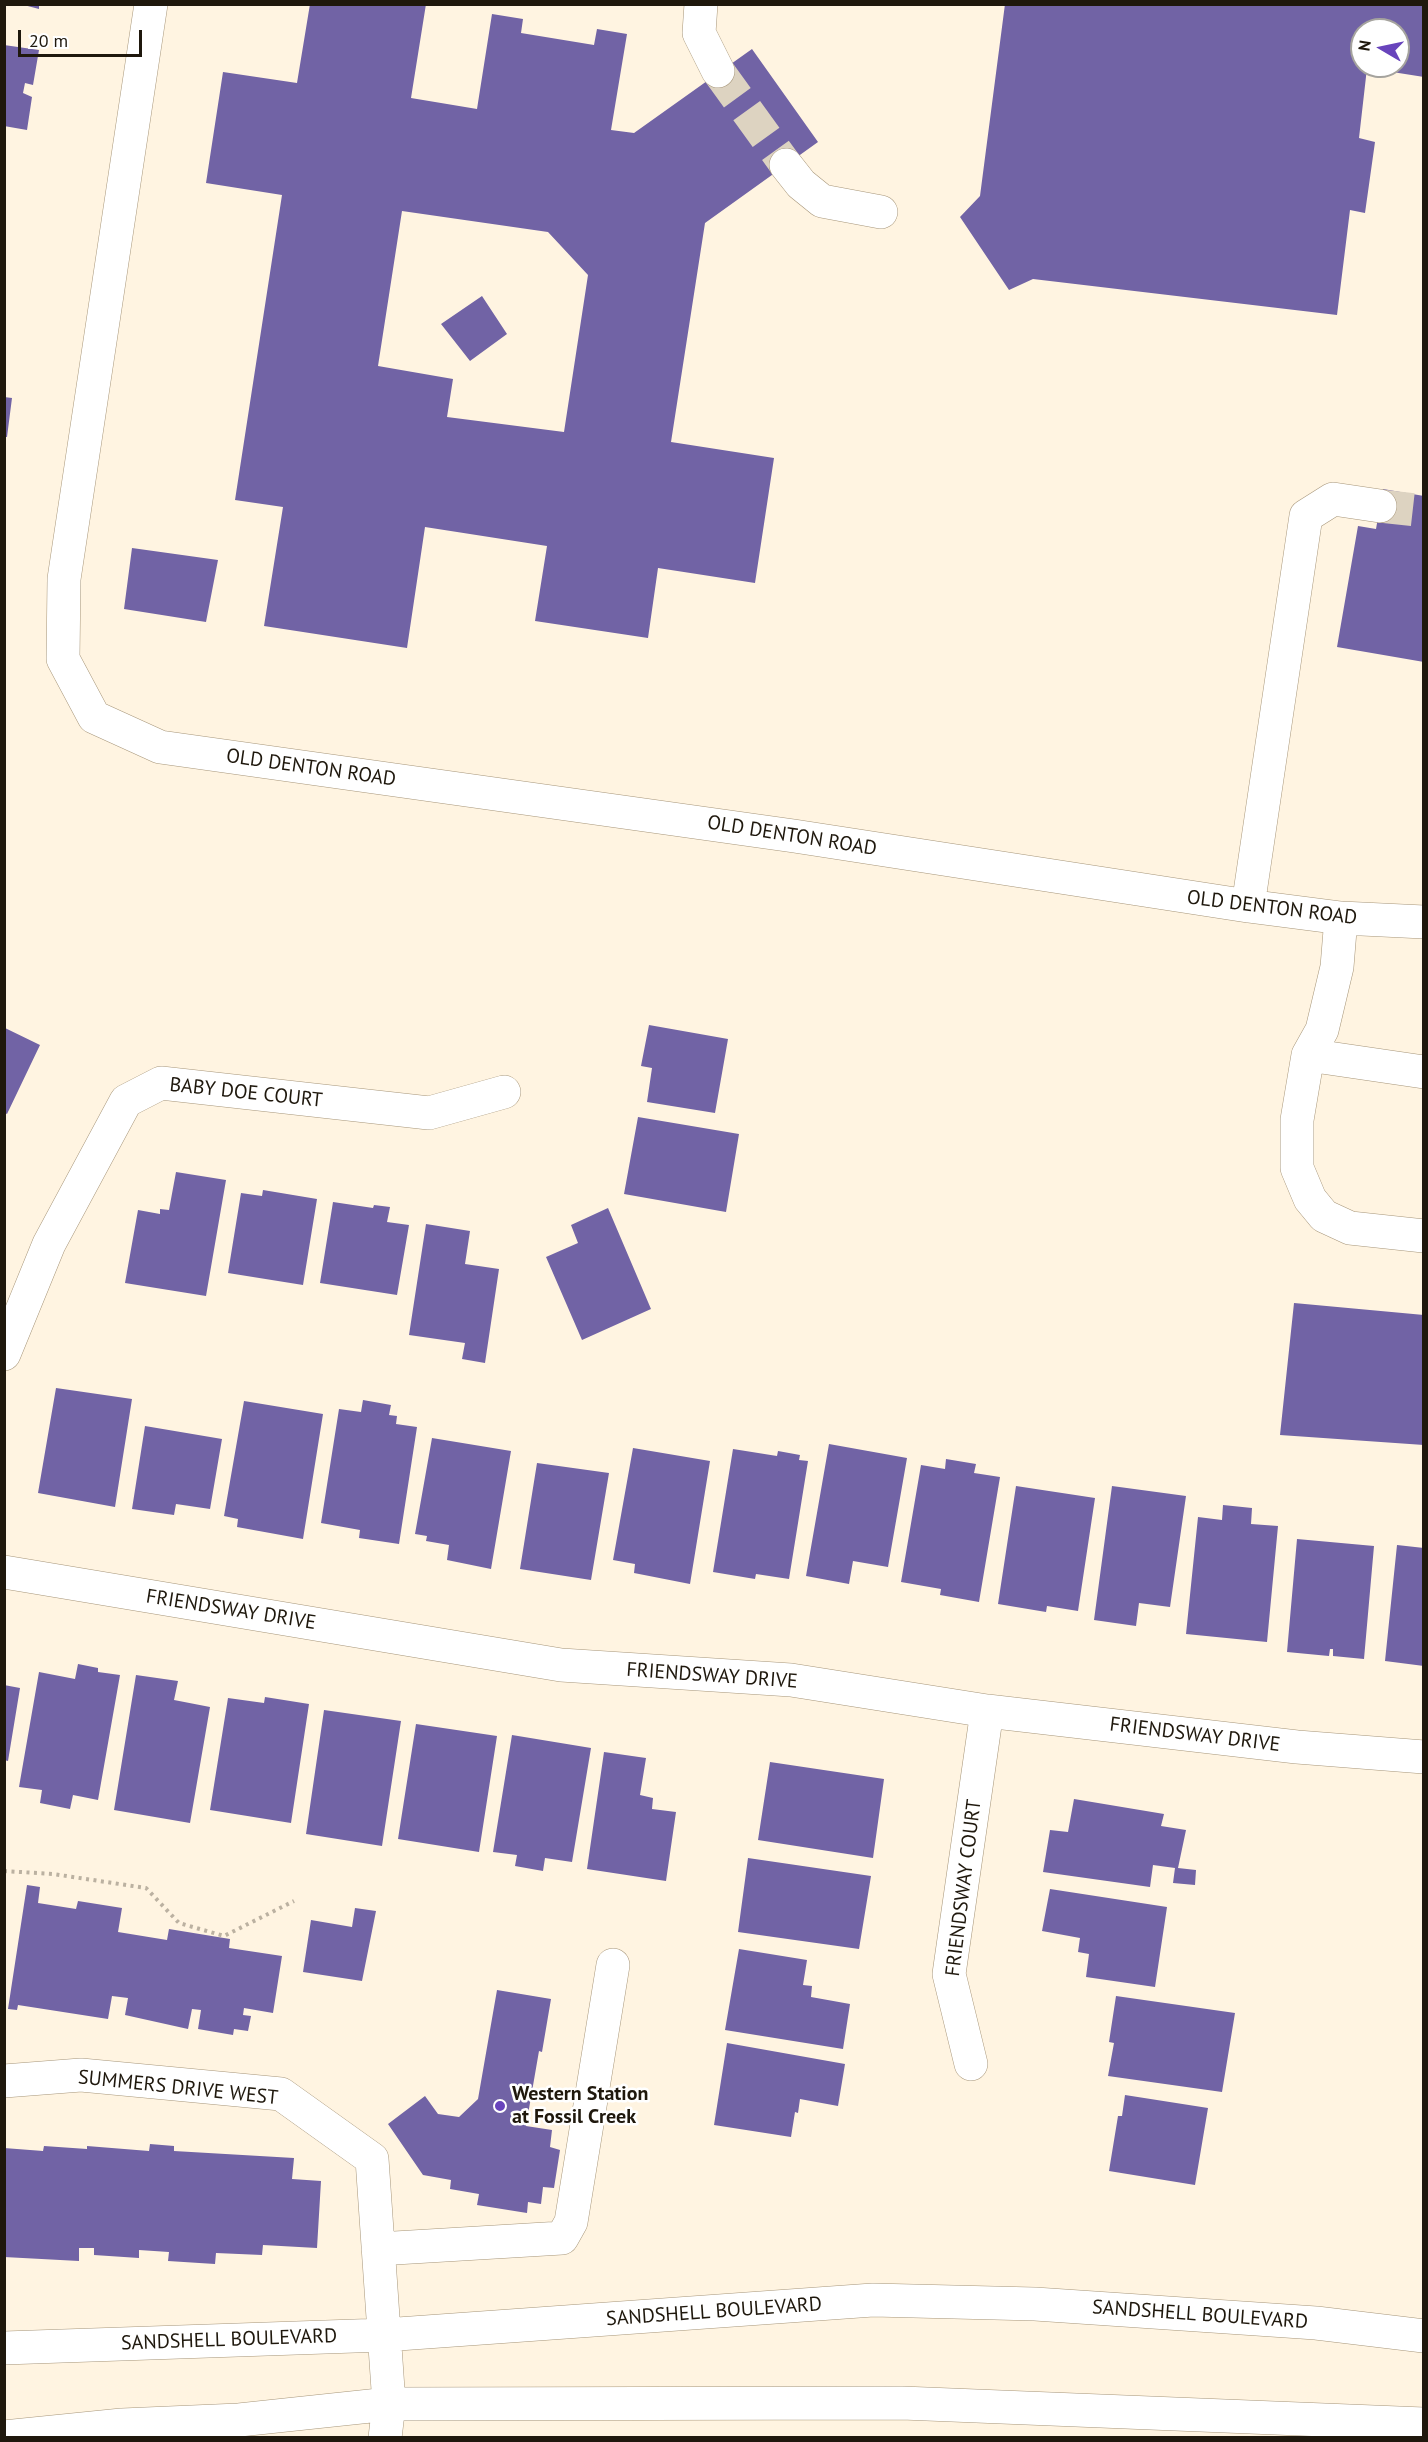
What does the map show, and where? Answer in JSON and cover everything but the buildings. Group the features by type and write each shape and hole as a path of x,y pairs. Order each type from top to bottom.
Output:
{"street":[{"name":"OLD DENTON ROAD","path":"151,4 64,579 63,659 94,717 160,747 794,836 1248,906 1341,918 1424,922"},
{"path":"701,4 699,33 718,71"},
{"path":"786,165 801,184 822,201 880,213"},
{"path":"1248,906 1306,516 1333,499 1380,506"},
{"path":"1341,918 1337,967 1324,1020 1308,1055 1297,1120 1297,1168 1310,1199 1324,1216 1350,1228 1424,1236"},
{"path":"1308,1055 1424,1072"},
{"name":"BABY DOE COURT","path":"4,1354 49,1244 126,1101 161,1083 429,1113 504,1092"},
{"name":"FRIENDSWAY DRIVE","path":"4,1572 561,1665 791,1680 987,1711 1298,1747 1424,1757"},
{"name":"FRIENDSWAY COURT","path":"971,2064 949,1974 987,1711"},
{"path":"378,2249 562,2238 571,2222 613,1965"},
{"name":"SUMMERS DRIVE WEST","path":"4,2081 81,2076 281,2094 372,2159 389,2404 385,2438"},
{"name":"SANDSHELL BOULEVARD","path":"4,2348 384,2335 873,2300 1047,2304 1316,2323 1424,2336"},
{"path":"4,2437 122,2425 239,2420 389,2404 902,2403 1424,2424"}],"path":[{"path":"4,1871 53,1874 146,1888 179,1923 224,1936 294,1901"}],"tunnel":[{"path":"718,71 786,165"},
{"path":"1380,506 1424,511"}],"place":[{"name":"Western Station at Fossil Creek","path":"500,2106"}]}
